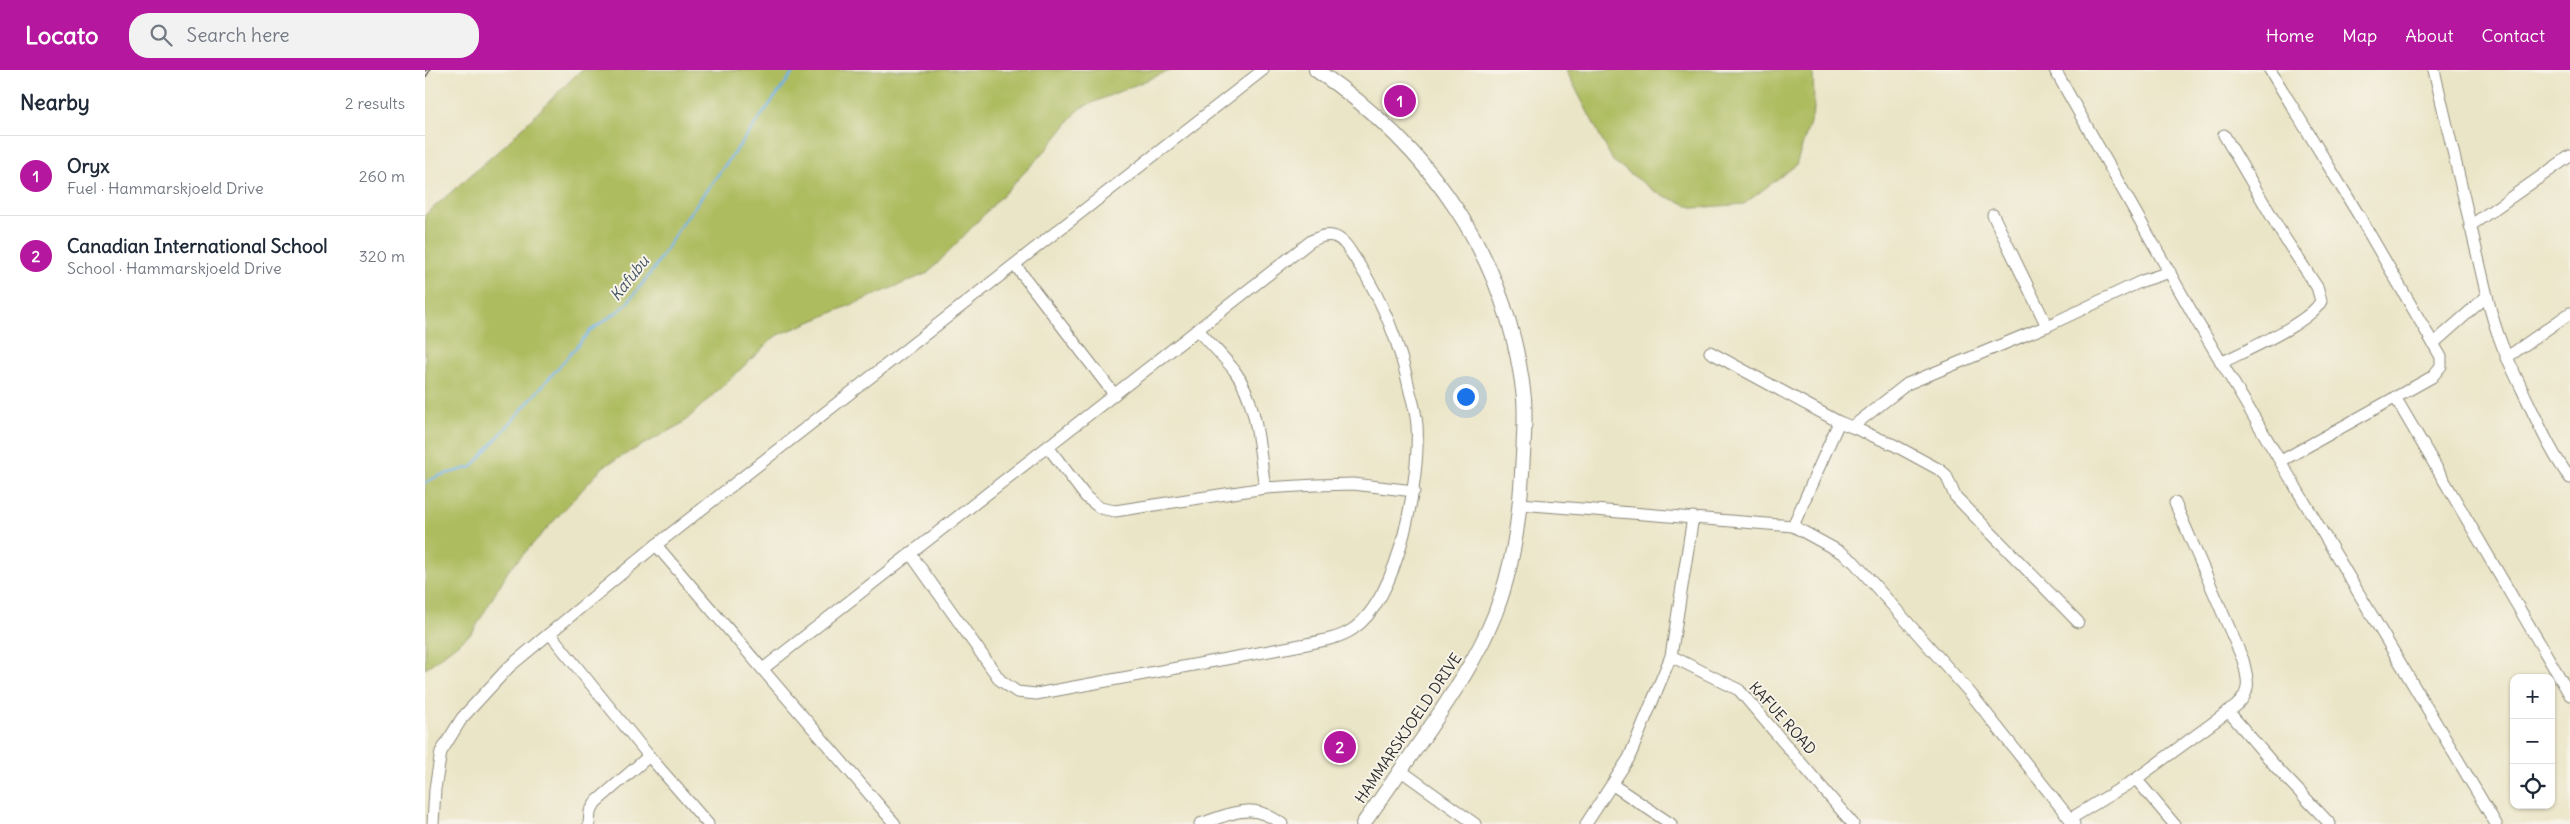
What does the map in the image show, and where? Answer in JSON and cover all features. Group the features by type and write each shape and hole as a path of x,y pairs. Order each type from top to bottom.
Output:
{"main road":[{"name":"HAMMARSKJOELD DRIVE","path":"1315,70 1361,103 1391,128 1426,167 1457,207 1485,259 1513,336 1524,401 1520,504 1510,573 1495,616 1469,671 1363,824"}],"street":[{"path":"433,824 435,789 441,752 462,718 509,667 551,635 656,545 1263,70"},
{"path":"2055,70 2221,363 2496,824"},
{"path":"2270,70 2441,357 2439,371 2432,377 2281,461"},
{"path":"2434,70 2495,332 2541,429 2570,478"},
{"path":"2221,363 2303,319 2321,301 2317,287 2282,234 2225,135"},
{"path":"2470,226 2570,156"},
{"path":"1993,215 2047,326"},
{"path":"764,668 910,553 1311,241 1322,236 1333,236 1344,242 1373,286 1388,314 1406,368 1417,423 1414,491 1400,548 1385,586 1369,615 1353,629 1329,640 1036,694 1017,692 1000,680 910,553"},
{"path":"1015,265 1114,394"},
{"path":"1852,427 1907,384 2047,326 2142,281 2170,272"},
{"path":"2434,343 2487,296"},
{"path":"2506,358 2570,313"},
{"path":"1198,330 1235,371 1247,393 1255,425 1265,488"},
{"path":"1710,352 1839,422 1894,445 1940,470 1946,475 1955,496 2078,622"},
{"path":"2395,396 2570,696"},
{"path":"1793,526 1839,422"},
{"path":"1048,447 1086,497 1099,508 1115,511 1265,488 1353,484 1414,491"},
{"path":"1520,504 1793,526 1842,552 1854,562 1971,694 2072,822 2136,779 2245,699 2247,694 2248,680 2243,660 2175,503"},
{"path":"1585,824 1613,785 1629,758 1671,656 1693,517"},
{"path":"656,545 764,668 895,824"},
{"path":"551,635 707,824"},
{"name":"KAFUE ROAD","path":"1671,656 1739,690 1853,824"},
{"path":"2228,711 2276,767 2330,824"},
{"path":"589,824 591,812 596,802 649,756"},
{"path":"1400,770 1475,824"},
{"path":"2136,779 2174,824"},
{"path":"1613,785 1671,824"},
{"path":"1200,824 1238,812 1258,810 1282,824"}],"green space":[{"path":"581,70 1171,70 1080,108 1046,150 928,273 776,336 683,423 604,466 508,571 473,632 425,669 425,215 505,145"},
{"path":"1566,70 1813,70 1814,110 1796,165 1744,204 1695,208 1657,193 1613,161"}],"waterway":[{"name":"Kafubu","path":"425,483 438,476 472,467 590,331 624,307 653,270 681,225 795,70"}],"railway":[{"path":"425,75 428,70"}],"place":[{"name":"Oryx","path":"1400,101"},
{"name":"Canadian International School","path":"1340,747"}]}
